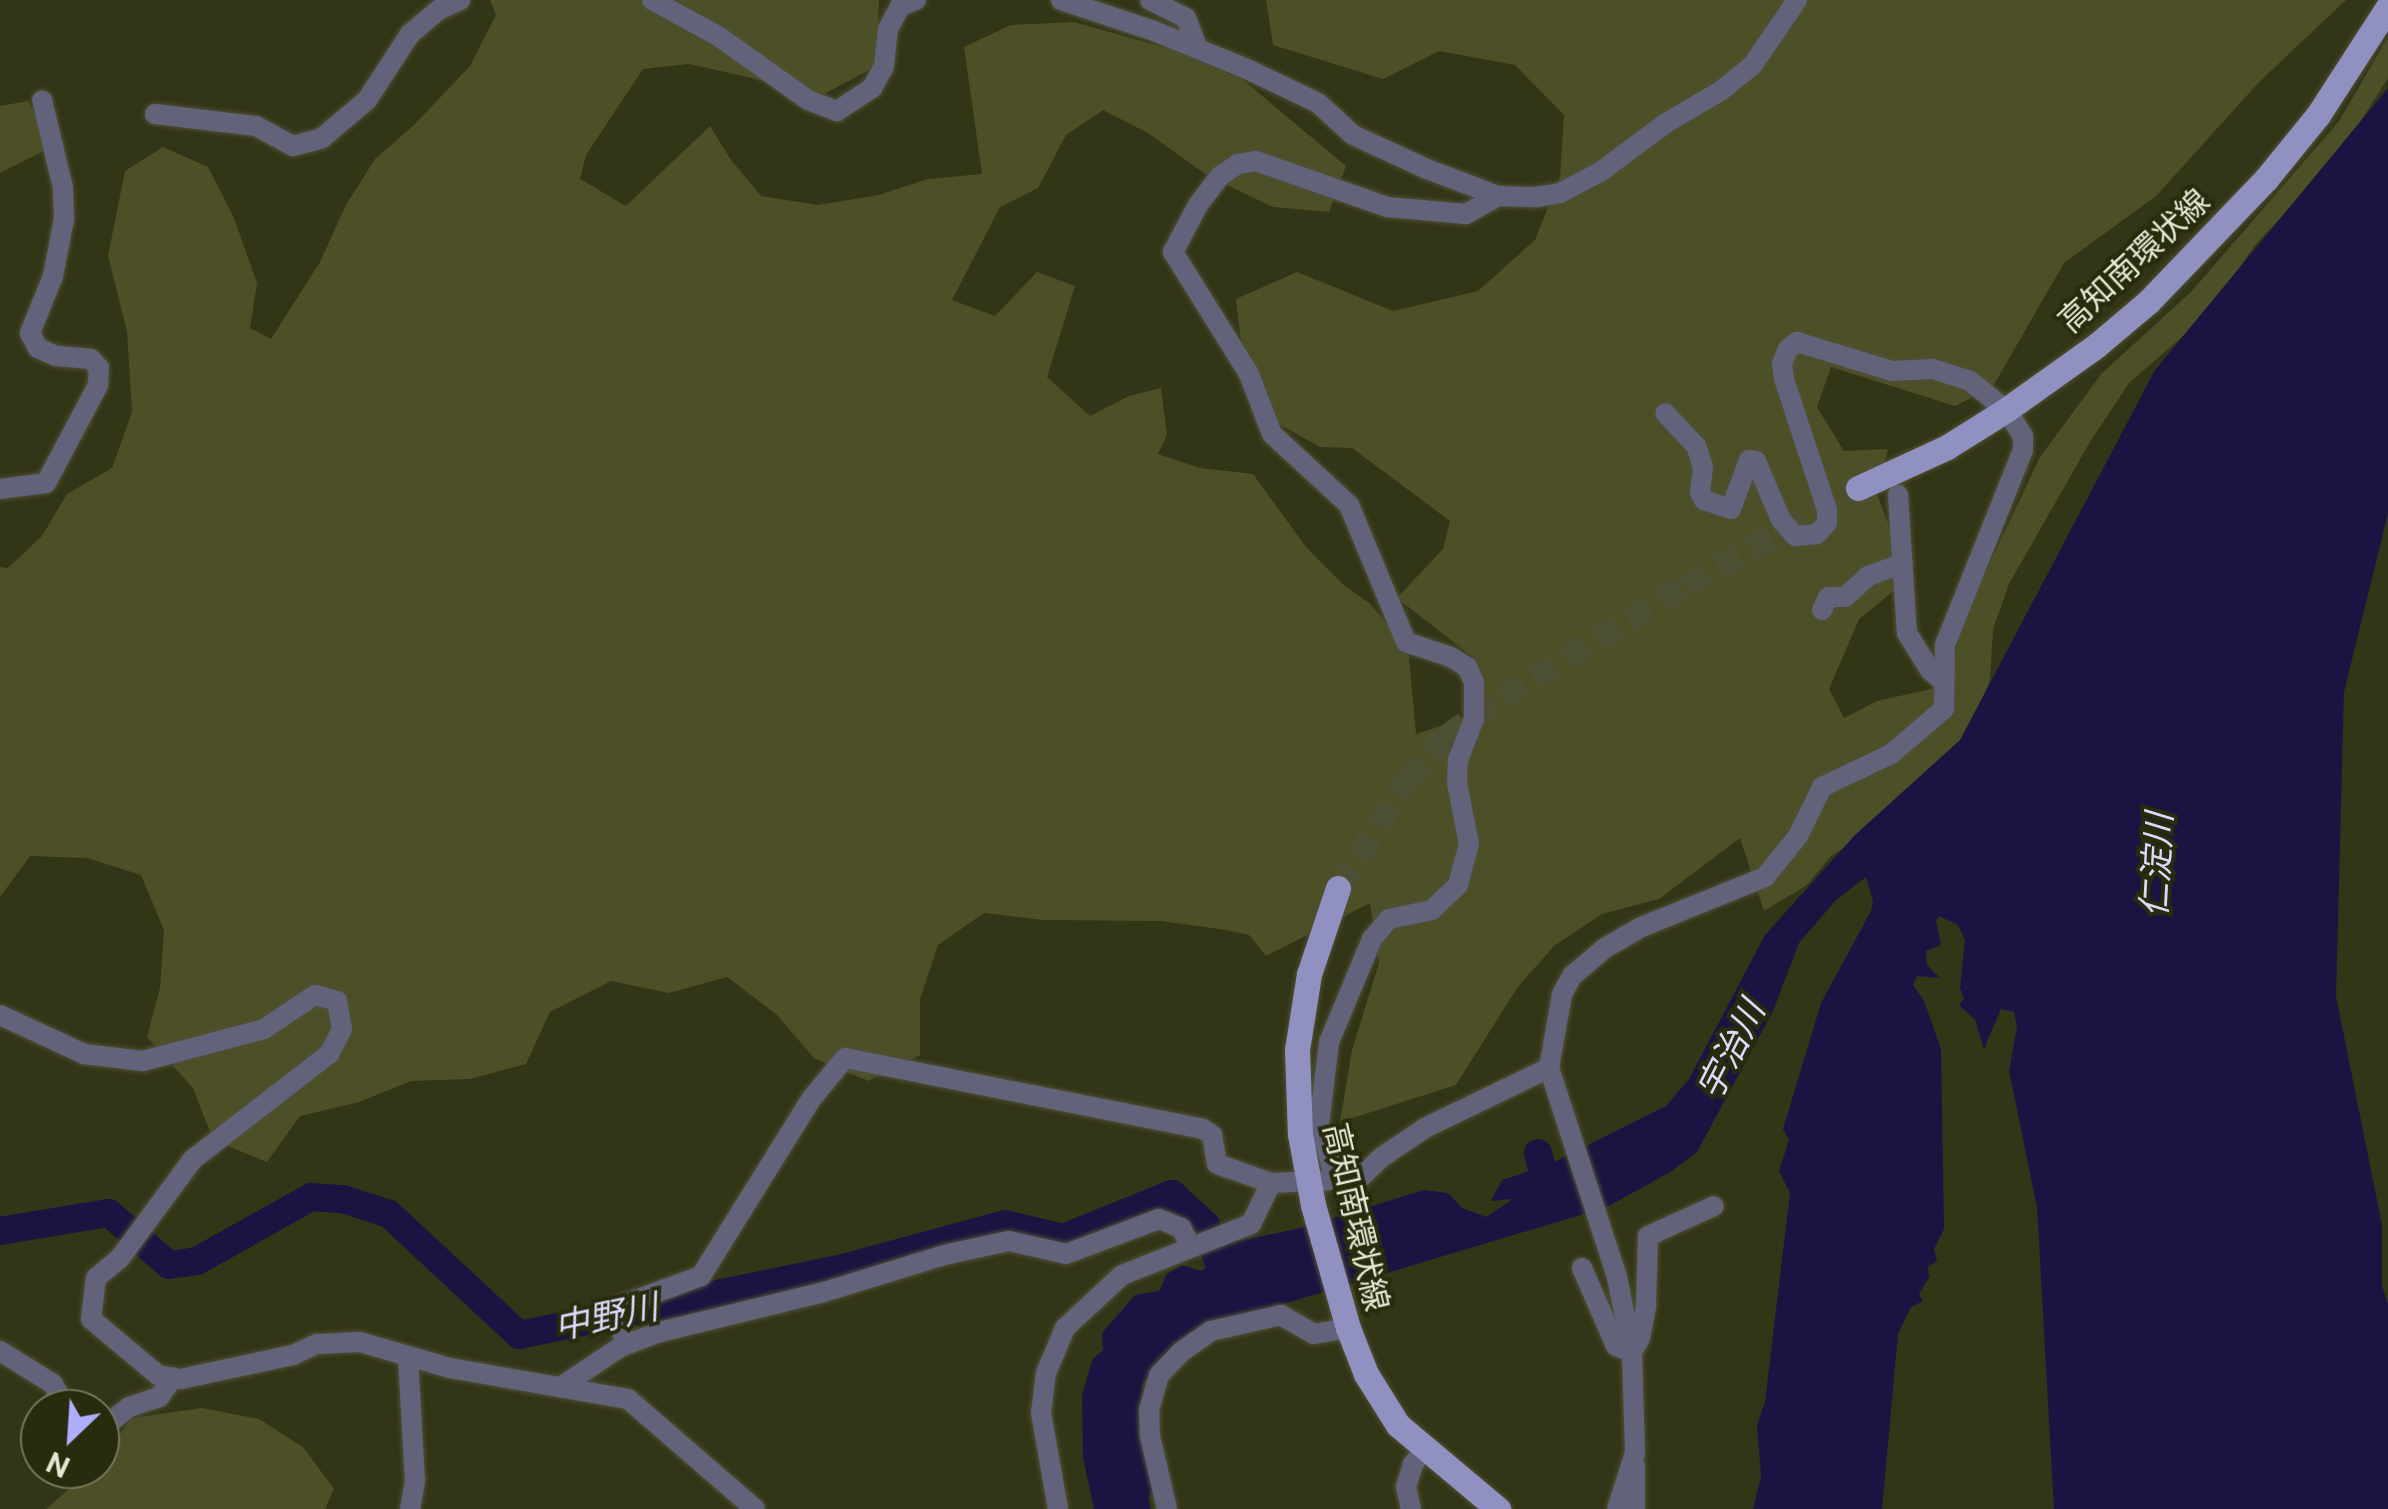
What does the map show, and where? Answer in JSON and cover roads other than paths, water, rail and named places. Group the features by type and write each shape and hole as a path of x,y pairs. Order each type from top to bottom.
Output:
{"main road":[{"name":"高知南環状線","path":"1858,488 1947,447 2006,410 2097,345 2149,301 2266,179 2318,115 2388,6"},
{"name":"高知南環状線","path":"1338,888 1309,974 1298,1050 1296,1094 1313,1205 1348,1328 1382,1400 1398,1425 1498,1509"}],"street":[{"path":"156,114 256,126 293,146 322,138 368,100 410,34 440,9 460,0"},
{"path":"652,0 718,36 808,100 837,112 872,88 884,66 888,29 900,6 916,0"},
{"path":"1061,0 1198,49 1318,102 1353,135 1498,196 1560,194 1600,172 1752,66 1798,0"},
{"path":"1150,0 1186,18 1198,49"},
{"path":"0,489 46,483 98,385 99,368 92,359 56,356 38,348 30,333 53,276 64,219 63,188 42,100"},
{"path":"1336,1180 1319,1124 1329,1042 1372,940 1390,920 1432,910 1458,885 1469,844 1457,783 1458,760 1477,702 1474,682 1467,667 1451,657 1406,642 1349,505 1272,434 1240,357 1173,252 1198,204 1220,176 1238,164 1256,162 1386,207 1466,214 1498,196"},
{"path":"1635,1509 1632,1352 1618,1277 1550,1068 1557,1010 1580,967 1639,928 1765,877 1798,836 1822,786 1891,754 1944,709 1944,645 2023,450 2023,436 2006,410 1970,381 1932,369 1892,371 1803,341 1792,345 1782,364 1784,380 1828,510 1827,523 1810,537 1787,532 1756,461 1749,460 1746,480 1731,510 1704,500 1700,492 1703,467 1696,446 1665,413"},
{"path":"1898,495 1907,633 1930,670 1944,682"},
{"path":"1822,610 1828,597 1844,597 1868,576 1902,563"},
{"path":"0,1015 84,1054 143,1061 264,1028 315,996 336,1001 342,1029 329,1054 192,1159 125,1250 96,1278 90,1319 158,1375 173,1378 293,1355 317,1344 376,1344 408,1357 497,1378 628,1399 754,1509"},
{"path":"625,1345 618,1308 700,1276 812,1098 844,1058 1202,1128 1212,1136 1217,1164 1271,1183 1359,1180 1382,1157 1426,1128 1550,1068"},
{"path":"1058,1509 1041,1412 1046,1373 1065,1328 1122,1275 1251,1224 1271,1183"},
{"path":"1632,1352 1640,1338 1646,1306 1648,1236 1714,1206"},
{"path":"562,1386 625,1345 944,1255 1009,1242 1066,1254 1160,1219 1181,1228 1190,1245"},
{"path":"1582,1268 1616,1346 1632,1352"},
{"path":"1167,1509 1150,1436 1149,1410 1160,1375 1180,1352 1211,1331 1281,1315 1314,1334 1348,1328"},
{"path":"0,1351 56,1389"},
{"path":"408,1357 415,1481 410,1509"},
{"path":"120,1415 159,1397 173,1378"},
{"path":"1411,1509 1406,1487 1413,1464 1425,1449"},
{"path":"1617,1509 1636,1453"}],"water":[{"path":"2388,88 2388,513 2344,692 2336,996 2382,1225 2382,1286 2388,1305 2388,1509 2054,1509 2037,1207 2009,1071 2017,1027 2014,1012 2001,1009 1984,1049 1975,1020 1959,1005 1964,999 1960,988 1965,940 1958,925 1939,916 1936,921 1941,945 1926,951 1927,965 1940,978 1917,976 1913,985 1924,1001 1941,1049 1944,1229 1934,1249 1937,1261 1928,1267 1929,1277 1919,1294 1923,1301 1911,1307 1898,1334 1882,1509 1753,1509 1761,1476 1757,1425 1765,1402 1790,1193 1779,1171 1789,1140 1783,1129 1821,1003 1871,911 1873,901 1866,877 1836,900 1799,943 1773,1011 1697,1152 1672,1171 1607,1207 1190,1332 1143,1383 1138,1433 1155,1486 1148,1498 1151,1509 1094,1509 1083,1458 1082,1396 1092,1360 1103,1350 1102,1333 1135,1295 1159,1291 1167,1274 1182,1265 1201,1271 1209,1266 1209,1247 1301,1228 1424,1190 1448,1193 1462,1208 1486,1217 1513,1199 1491,1201 1502,1180 1548,1165 1666,1106 1689,1079 1765,935 1855,835 1960,740 2155,370"}],"waterway":[{"path":"1538,1153 1548,1192"},
{"name":"中野川","path":"0,1231 109,1213 169,1265 197,1261 311,1197 343,1199 389,1214 519,1335 843,1268 1005,1224 1063,1238 1172,1194 1206,1225 1219,1264"}],"tunnel":[{"path":"1338,888 1406,780 1445,738 1502,697 1685,585 1858,488"}],"water label":[{"name":"仁淀川","path":"2157,865"},
{"name":"宇治川","path":"1731,1050"}]}
